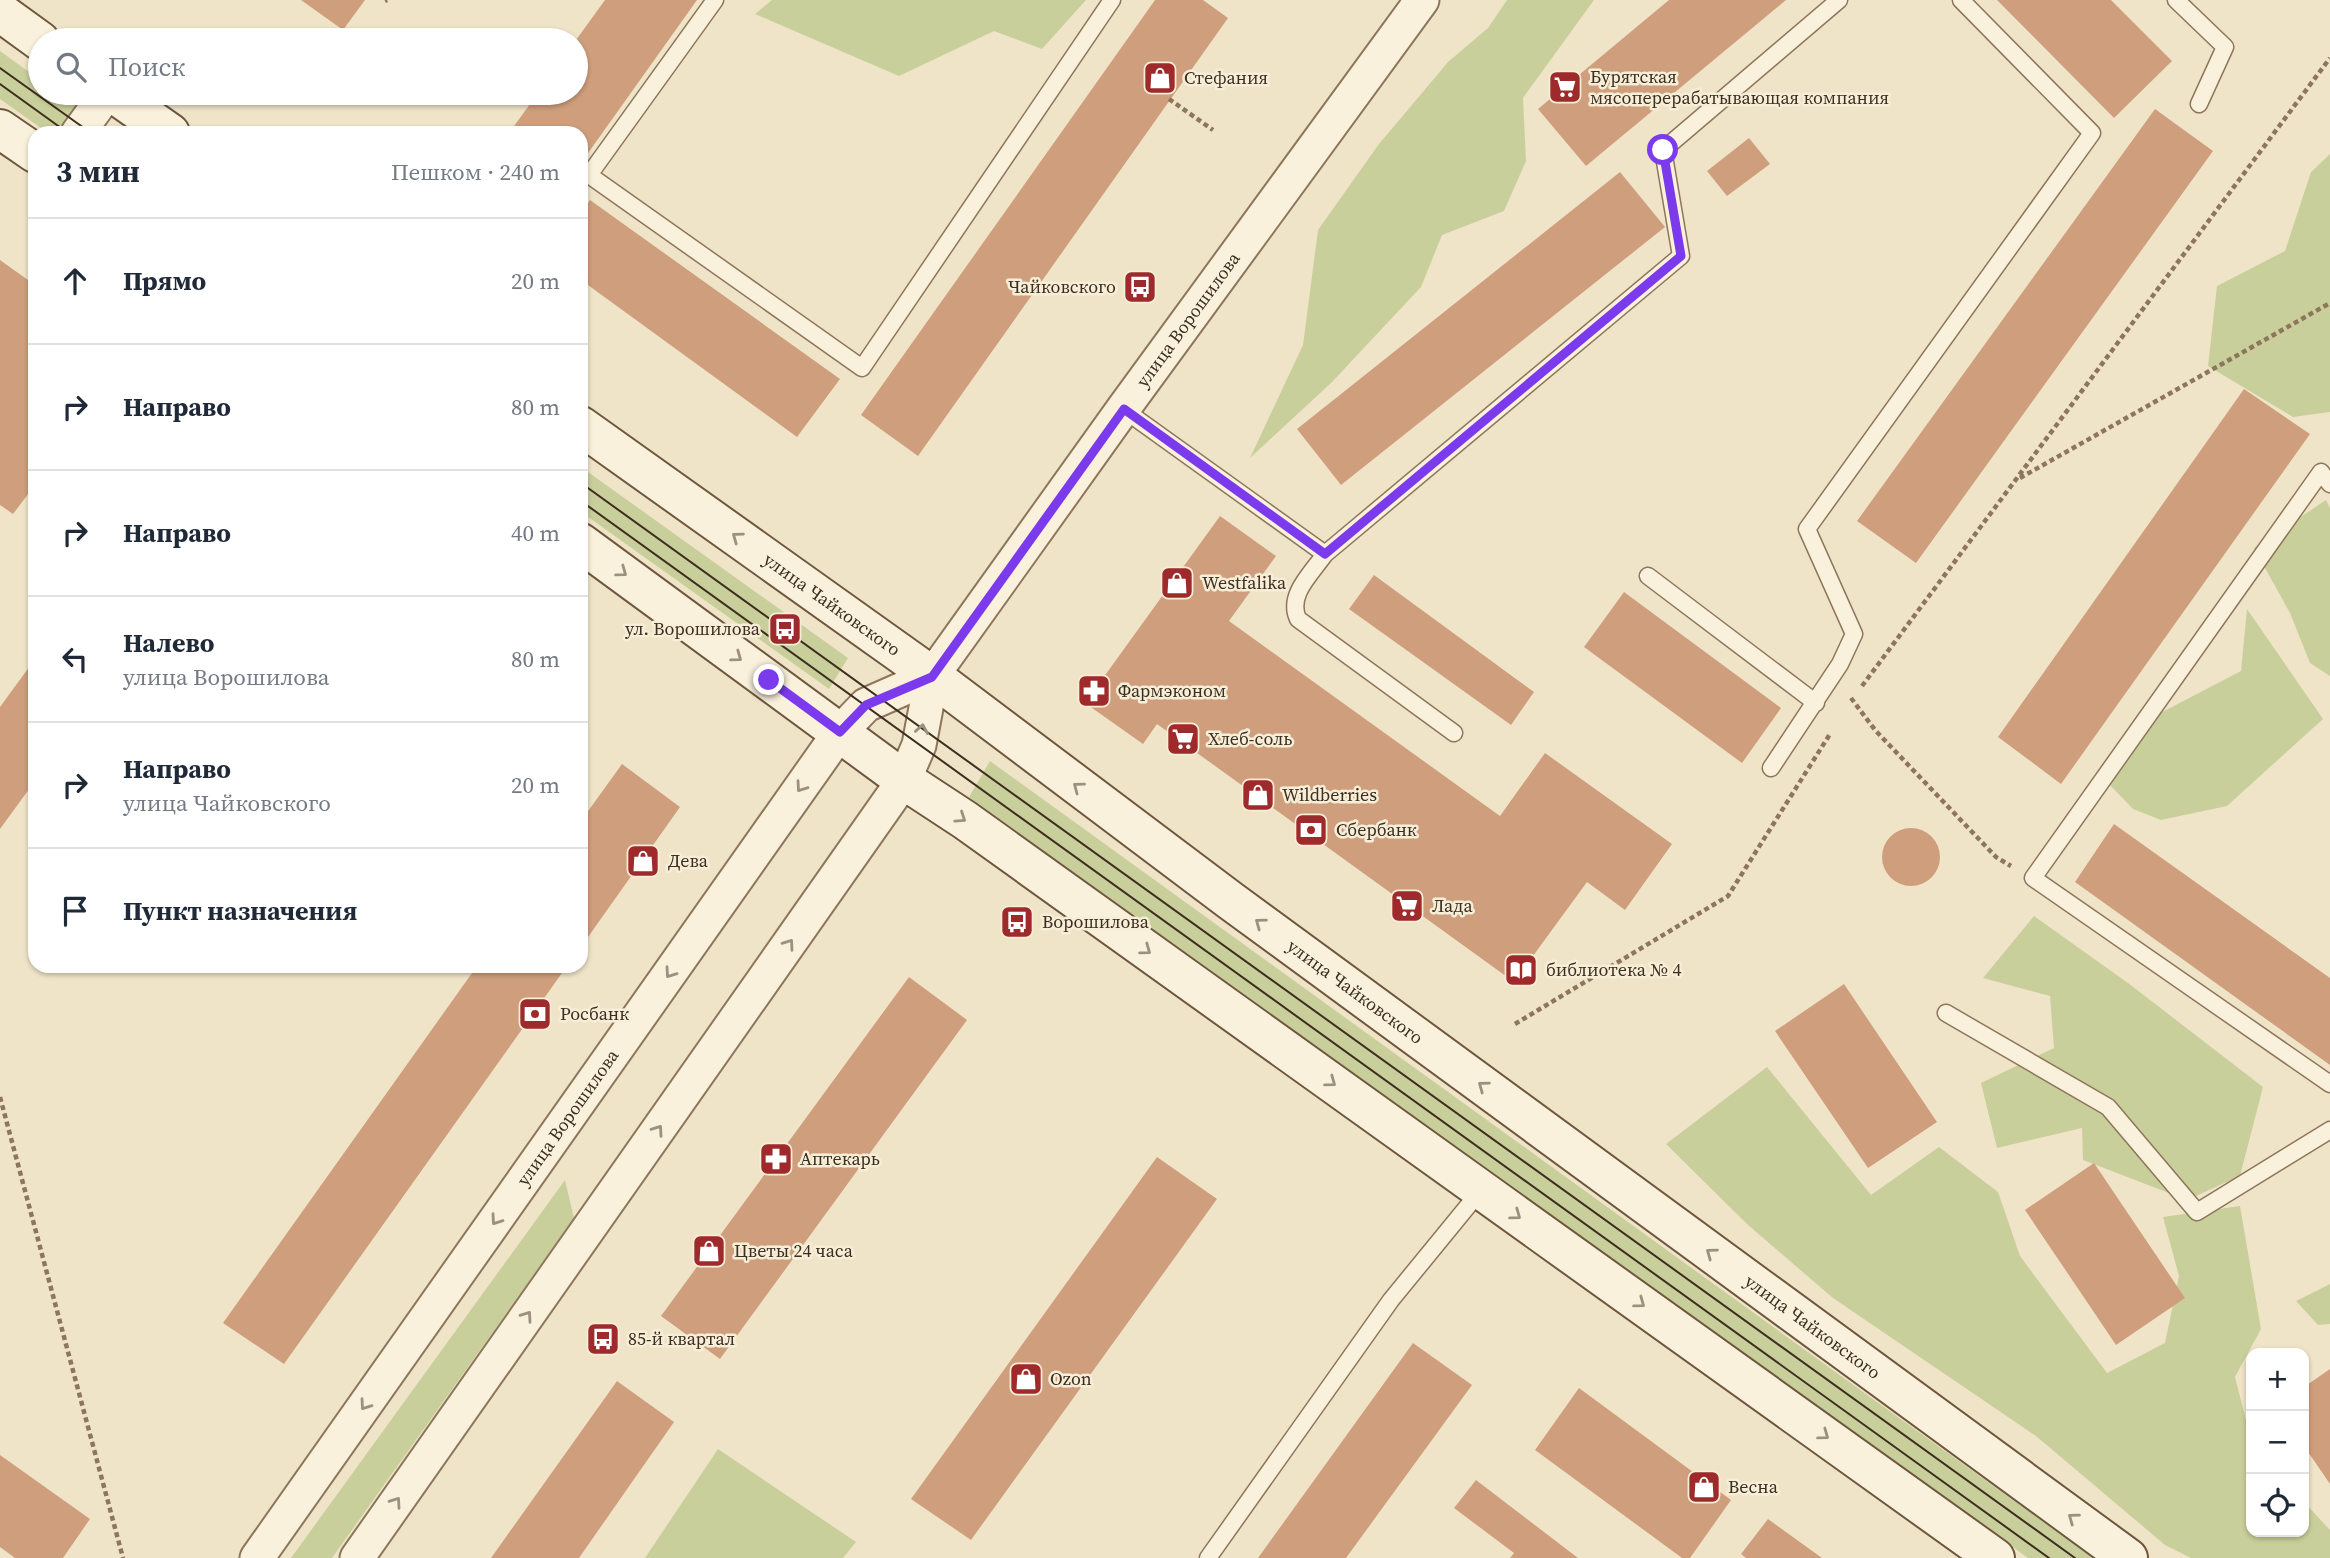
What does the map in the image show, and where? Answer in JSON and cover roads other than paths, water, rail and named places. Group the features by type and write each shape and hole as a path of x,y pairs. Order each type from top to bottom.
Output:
{"main road":[{"path":"0,12 28,32"},
{"path":"130,105 160,126"},
{"path":"0,129 28,148"},
{"name":"улица Чайковского","path":"588,431 932,677 1242,909 2128,1558"},
{"path":"588,548 904,780 975,827 1995,1558"}],"street":[{"name":"улица Ворошилова","path":"357,1558 904,780 919,745 932,677 1422,0"},
{"path":"83,126 98,105"},
{"name":"улица Ворошилова","path":"257,1558 840,732 866,705 932,677"}],"lane":[{"path":"715,0 589,175 862,368 1112,0"},
{"path":"1454,733 1298,620 1293,605 1296,595 1325,554 1681,256 1663,150 1839,0"},
{"path":"1771,768 1840,664 1854,634 1807,529 2092,133 1961,0"},
{"path":"2176,0 2225,47 2199,104"},
{"path":"1124,409 1325,554"},
{"path":"2330,484 2321,472 2034,878 2330,1084"},
{"path":"1648,576 1816,702"},
{"path":"1946,1013 2109,1107 2197,1212 2330,1130"},
{"path":"1208,1558 1391,1300 1481,1189"}],"tram line":[{"path":"0,68 28,88"},
{"path":"0,84 28,104"},
{"path":"29,105 58,126"},
{"path":"52,105 81,126"},
{"path":"588,488 2075,1558"},
{"path":"588,506 2049,1558"}],"place":[{"name":"Стефания","path":"1160,78"},
{"name":"Бурятская мясоперерабатывающая компания","path":"1565,87"},
{"name":"Чайковского","path":"1140,287"},
{"name":"Westfalika","path":"1177,583"},
{"name":"ул. Ворошилова","path":"785,629"},
{"name":"Фармэконом","path":"1094,691"},
{"name":"Хлеб-соль","path":"1183,739"},
{"name":"Wildberries","path":"1258,795"},
{"name":"Сбербанк","path":"1311,830"},
{"name":"Дева","path":"643,861"},
{"name":"Лада","path":"1407,906"},
{"name":"Ворошилова","path":"1017,922"},
{"name":"библиотека № 4","path":"1521,970"},
{"name":"Росбанк","path":"535,1014"},
{"name":"Аптекарь","path":"776,1159"},
{"name":"Цветы 24 часа","path":"709,1251"},
{"name":"85-й квартал","path":"603,1339"},
{"name":"Ozon","path":"1026,1379"},
{"name":"Весна","path":"1704,1487"}]}
